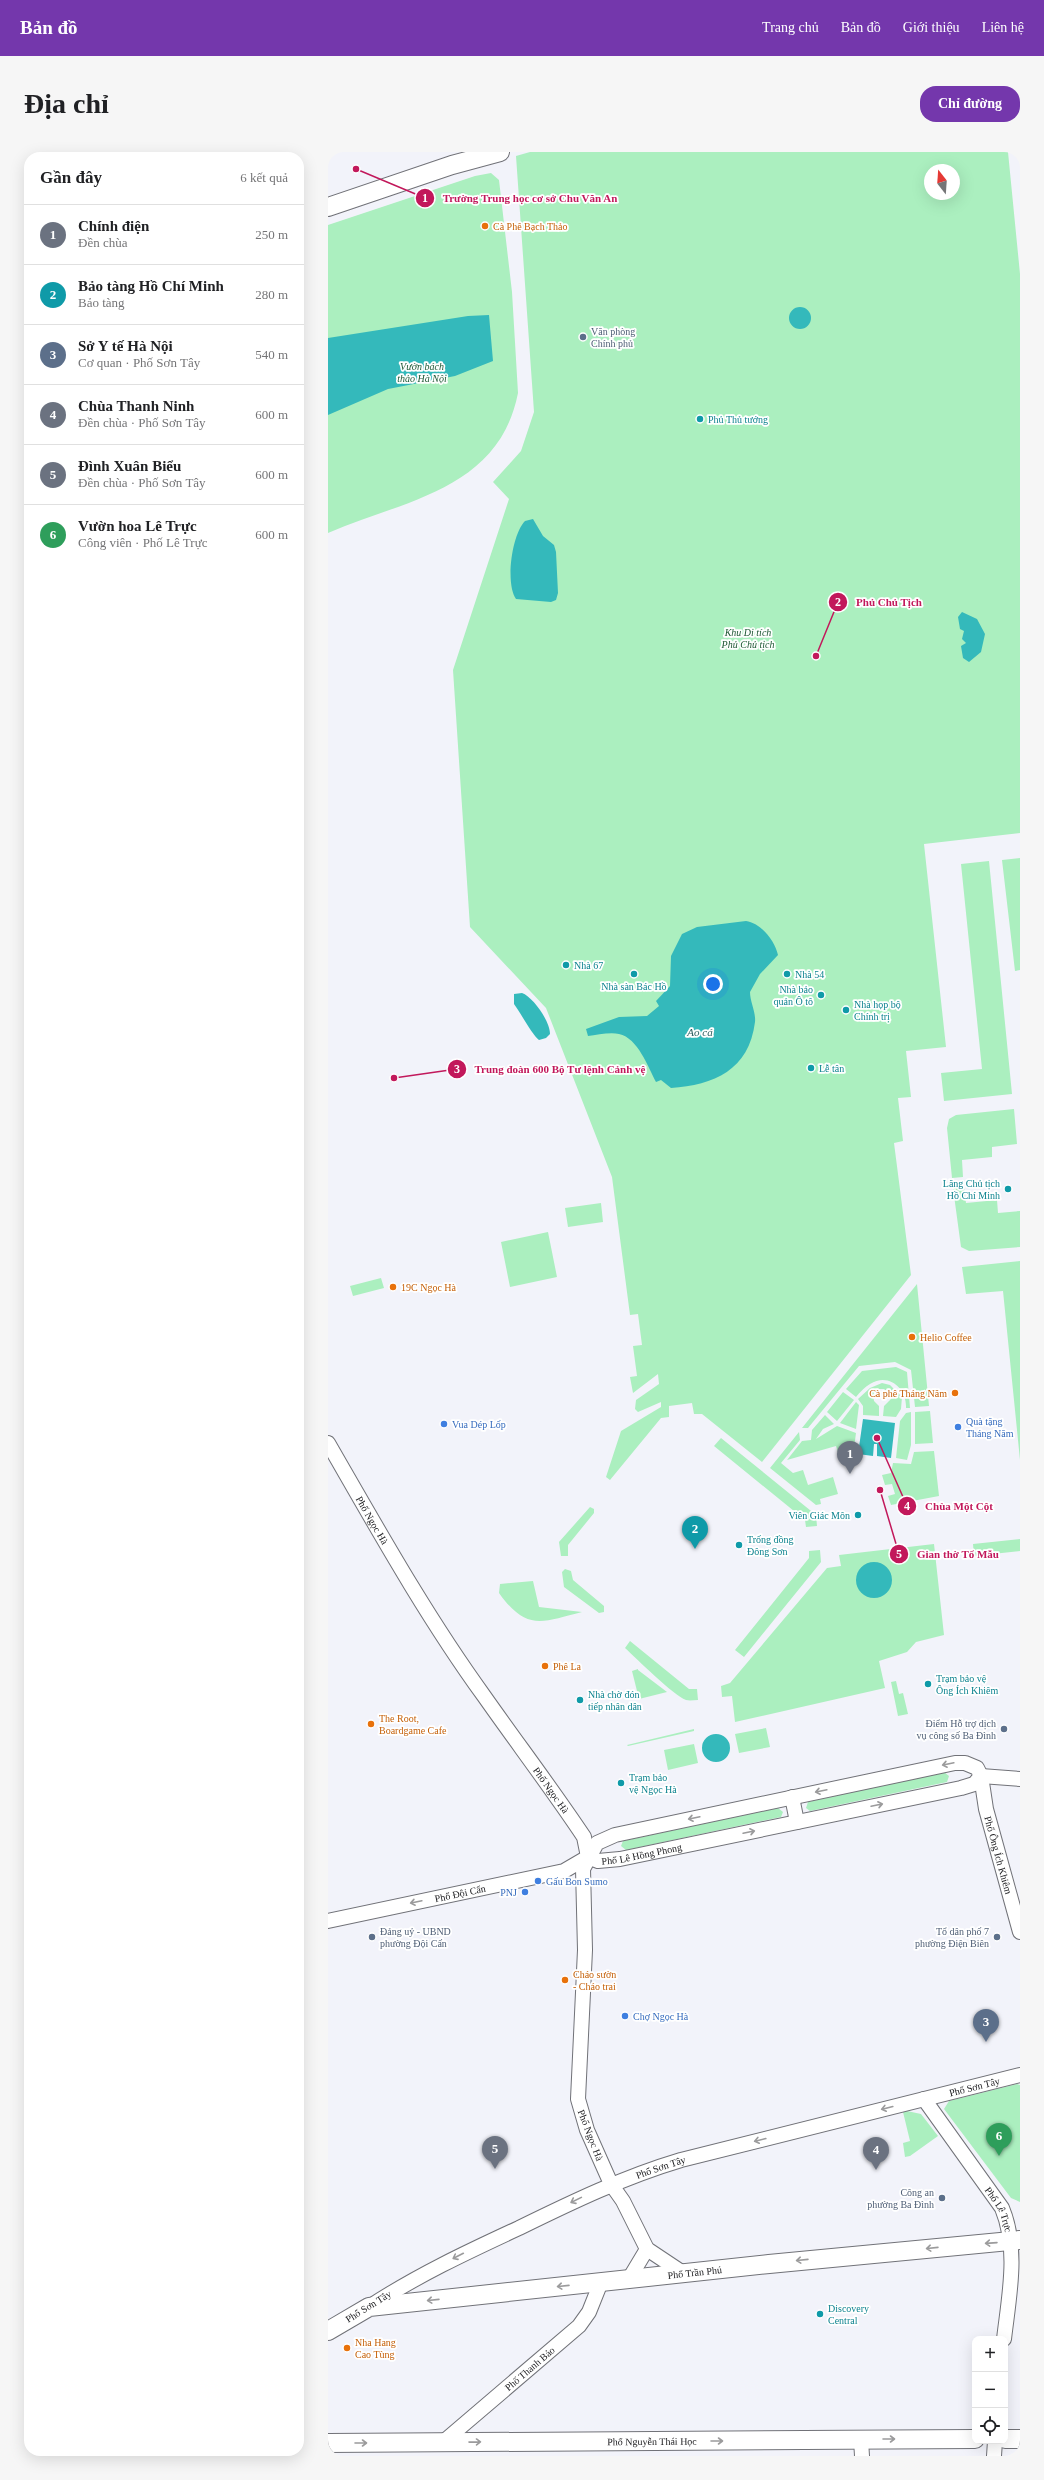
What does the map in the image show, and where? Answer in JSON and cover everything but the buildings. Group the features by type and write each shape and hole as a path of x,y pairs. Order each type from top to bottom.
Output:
{"main road":[{"path":"328,207 452,165 500,152"},
{"name":"Phố Trần Phú","path":"368,2307 683,2273 1016,2241"},
{"name":"Phố Sơn Tây","path":"328,2331 368,2307"},
{"name":"Phố Nguyễn Thái Học","path":"328,2443 394,2449 442,2442 862,2448 972,2439"},
{"path":"1008,2439 1020,2439"}],"street":[{"name":"Phố Ngọc Hà","path":"328,1443 395,1560 484,1697 584,1837 588,1857 583,1869 585,1950 578,2099 587,2130 611,2184"},
{"name":"Phố Lê Hồng Phong","path":"955,1762 966,1763 976,1768 981,1776 974,1784 961,1788 797,1822 611,1860 598,1861 588,1857 597,1843 615,1835 792,1797 955,1762"},
{"path":"981,1776 1011,1780 1020,1779"},
{"name":"Phố Ông Ích Khiêm","path":"981,1776 986,1809 1020,1932"},
{"path":"792,1797 797,1822"},
{"name":"Phố Đội Cấn","path":"328,1921 564,1871 588,1857"},
{"name":"Phố Sơn Tây","path":"368,2307 418,2276 611,2184 681,2160 1020,2075"},
{"name":"Phố Lê Trực","path":"924,2099 1002,2208 1016,2241 1004,2336"},
{"path":"611,2184 623,2201 647,2249 683,2273"},
{"path":"629,2279 647,2249"},
{"name":"Phố Thanh Bảo","path":"442,2442 579,2326 589,2312 601,2282"},
{"path":"994,2456 995,2444"}],"green space":[{"name":"Khu Di tích Phủ Chủ tịch","path":"530,152 1008,152 1020,274 1020,833 924,844 946,1047 906,1051 911,1097 898,1098 903,1141 894,1143 911,1275 762,1462 702,1414 694,1414 692,1403 669,1406 669,1417 661,1418 610,1480 606,1477 621,1431 661,1407 661,1402 638,1412 635,1409 636,1400 659,1384 658,1374 633,1393 630,1377 637,1376 633,1346 642,1345 638,1314 630,1315 612,1177 546,1008 470,927 453,670 509,499 493,482 521,451 534,412 516,156"},
{"name":"Vườn bách thảo Hà Nội","path":"491,173 499,180 512,292 518,393 507,426 491,451 470,471 444,487 417,500 328,533 328,225 475,176"},
{"path":"1020,858 1020,970 1015,971 1002,860"},
{"path":"989,861 1012,1094 944,1101 941,1073 982,1069 961,864"},
{"path":"1014,1109 1017,1144 992,1147 992,1157 962,1160 963,1177 952,1178 947,1128 949,1119 956,1115"},
{"path":"964,1187 966,1203 997,1200 998,1213 1020,1211 1020,1247 969,1251 961,1247 953,1188"},
{"path":"601,1203 603,1222 568,1227 565,1208"},
{"path":"548,1232 557,1277 510,1287 501,1242"},
{"path":"1020,1261 1020,1460 1003,1291 966,1294 962,1267"},
{"path":"381,1278 384,1288 353,1296 350,1286"},
{"path":"917,1284 929,1406 915,1407 911,1370 895,1362 859,1366 808,1428 802,1428"},
{"path":"896,1367 907,1372 910,1408 906,1408 906,1401 900,1389 896,1384 890,1381 877,1381 870,1384 856,1397 846,1389 862,1371"},
{"path":"882,1383 890,1385 902,1397 901,1409 896,1417 883,1416 884,1406 891,1399 890,1394 884,1389 879,1389 873,1395 874,1401 879,1406 879,1416 863,1415 863,1406 858,1399 870,1388"},
{"path":"843,1392 854,1400 837,1421 827,1412"},
{"path":"856,1402 859,1405 856,1429 840,1423"},
{"path":"930,1411 933,1443 915,1444 915,1412"},
{"path":"911,1412 911,1445 907,1460 896,1458 900,1421 906,1413"},
{"path":"825,1415 834,1424 823,1429 816,1439 837,1426 856,1433 854,1448 838,1452 836,1446 787,1460 802,1441 811,1440 812,1430"},
{"path":"799,1432 800,1440 781,1463 793,1473 803,1470 808,1485 833,1477 838,1494 820,1499 821,1504 816,1505 770,1468"},
{"path":"721,1438 816,1515 817,1526 806,1527 805,1520 714,1446"},
{"path":"934,1451 939,1496 891,1505 888,1496 895,1494 892,1484 885,1485 882,1475 891,1473 893,1463 911,1464 914,1452"},
{"path":"590,1507 594,1509 594,1513 568,1545 568,1556 561,1556 559,1542"},
{"path":"1020,1539 1020,1551 974,1556 973,1544"},
{"path":"934,1544 944,1635 916,1642 907,1652 879,1661 885,1688 735,1722 732,1696 722,1697 721,1686 730,1683 827,1568 841,1566 839,1555"},
{"path":"820,1550 821,1562 744,1657 735,1650 809,1558 809,1551"},
{"path":"565,1569 571,1571 573,1580 604,1606 604,1612 599,1613 564,1587 562,1572"},
{"path":"533,1581 539,1607 582,1612 546,1621 527,1619 518,1614 499,1593 500,1584"},
{"path":"630,1641 689,1689 697,1689 698,1700 686,1700 664,1684 625,1648"},
{"path":"638,1669 667,1692 639,1699 632,1671"},
{"path":"896,1681 899,1694 903,1693 908,1714 898,1716 891,1682"},
{"path":"766,1728 770,1747 739,1753 735,1734"},
{"path":"694,1729 694,1731 627,1745"},
{"path":"694,1744 698,1763 668,1770 664,1750"},
{"path":"944,1772 949,1776 947,1782 810,1811 806,1808 808,1802"},
{"path":"778,1808 783,1812 781,1817 626,1850 621,1846 623,1841"},
{"path":"1017,2084 1020,2085 1020,2202 1011,2198 944,2109 949,2101"},
{"path":"907,2111 921,2114 938,2136 910,2156 905,2157 903,2143 910,2141 903,2112"}],"water":[{"path":"800,307 808,310 811,318 808,326 800,329 792,326 789,318 792,310"},
{"path":"489,315 493,361 455,376 388,389 328,415 328,338 468,316"},
{"path":"533,519 543,536 554,545 556,552 558,593 556,600 551,602 516,599 513,592 511,571 517,536 520,527 525,521"},
{"path":"962,612 977,619 985,634 981,652 969,662 963,658 961,646 966,643 962,639 964,631 960,629 958,617"},
{"name":"Ao cá","path":"746,921 752,922 762,929 771,939 778,955 760,974 750,992 755,1018 751,1038 745,1052 737,1063 727,1072 701,1083 671,1088 661,1080 656,1082 642,1054 632,1041 626,1037 612,1033 588,1036 586,1029 619,1017 647,1016 659,1006 656,1001 670,986 671,956 682,934 697,927"},
{"path":"522,993 536,1004 544,1016 550,1034 546,1038 539,1040 536,1038 514,1004 514,994"},
{"path":"863,1419 895,1423 891,1458 877,1456 877,1444 874,1444 873,1456 858,1454"},
{"path":"874,1562 887,1567 892,1580 887,1593 874,1598 861,1593 856,1580 861,1567"},
{"path":"716,1734 726,1738 730,1748 726,1758 716,1762 706,1758 702,1748 706,1738"}],"place":[{"name":"Trường Trung học cơ sở Chu Văn An","path":"356,169"},
{"name":"Cà Phê Bạch Thảo","path":"485,226"},
{"name":"Văn phòng Chính phủ","path":"583,337"},
{"name":"Phủ Thủ tướng","path":"700,419"},
{"name":"Phủ Chủ Tịch","path":"816,656"},
{"name":"Nhà 67","path":"566,965"},
{"name":"Nhà sàn Bác Hồ","path":"634,974"},
{"name":"Nhà 54","path":"787,974"},
{"name":"Nhà bảo quản Ô tô","path":"821,995"},
{"name":"Nhà họp bộ Chính trị","path":"846,1010"},
{"name":"Lễ tân","path":"811,1068"},
{"name":"Trung đoàn 600 Bộ Tư lệnh Cảnh vệ","path":"394,1078"},
{"name":"Lăng Chủ tịch Hồ Chí Minh","path":"1008,1189"},
{"name":"19C Ngọc Hà","path":"393,1287"},
{"name":"Helio Coffee","path":"912,1337"},
{"name":"Cà phê Tháng Năm","path":"955,1393"},
{"name":"Vua Dép Lốp","path":"444,1424"},
{"name":"Quà tặng Tháng Năm","path":"958,1427"},
{"name":"Chùa Một Cột","path":"877,1438"},
{"name":"Chính điện","path":"850,1474"},
{"name":"Gian thờ Tổ Mẫu","path":"880,1490"},
{"name":"Viên Giác Môn","path":"858,1515"},
{"name":"Trống đồng Đông Sơn","path":"739,1545"},
{"name":"Bảo tàng Hồ Chí Minh","path":"695,1549"},
{"name":"Phê La","path":"545,1666"},
{"name":"Trạm bảo vệ Ông Ích Khiêm","path":"928,1684"},
{"name":"Nhà chờ đón tiếp nhân dân","path":"580,1700"},
{"name":"The Root, Boardgame Cafe","path":"371,1724"},
{"name":"Điểm Hỗ trợ dịch vụ công số Ba Đình","path":"1004,1729"},
{"name":"Trạm bảo vệ Ngọc Hà","path":"621,1783"},
{"name":"Gấu Bon Sumo","path":"538,1881"},
{"name":"PNJ","path":"525,1892"},
{"name":"Đảng uỷ - UBND phường Đội Cấn","path":"372,1937"},
{"name":"Tổ dân phố 7 phường Điện Biên","path":"997,1937"},
{"name":"Cháo sườn - Cháo trai","path":"565,1980"},
{"name":"Chợ Ngọc Hà","path":"625,2016"},
{"name":"Sở Y tế Hà Nội","path":"986,2042"},
{"name":"Vườn hoa Lê Trực","path":"999,2156"},
{"name":"Đình Xuân Biểu","path":"495,2169"},
{"name":"Chùa Thanh Ninh","path":"876,2170"},
{"name":"Công an phường Ba Đình","path":"942,2198"},
{"name":"Discovery Central","path":"820,2314"},
{"name":"Nha Hang Cao Tùng","path":"347,2348"}]}
